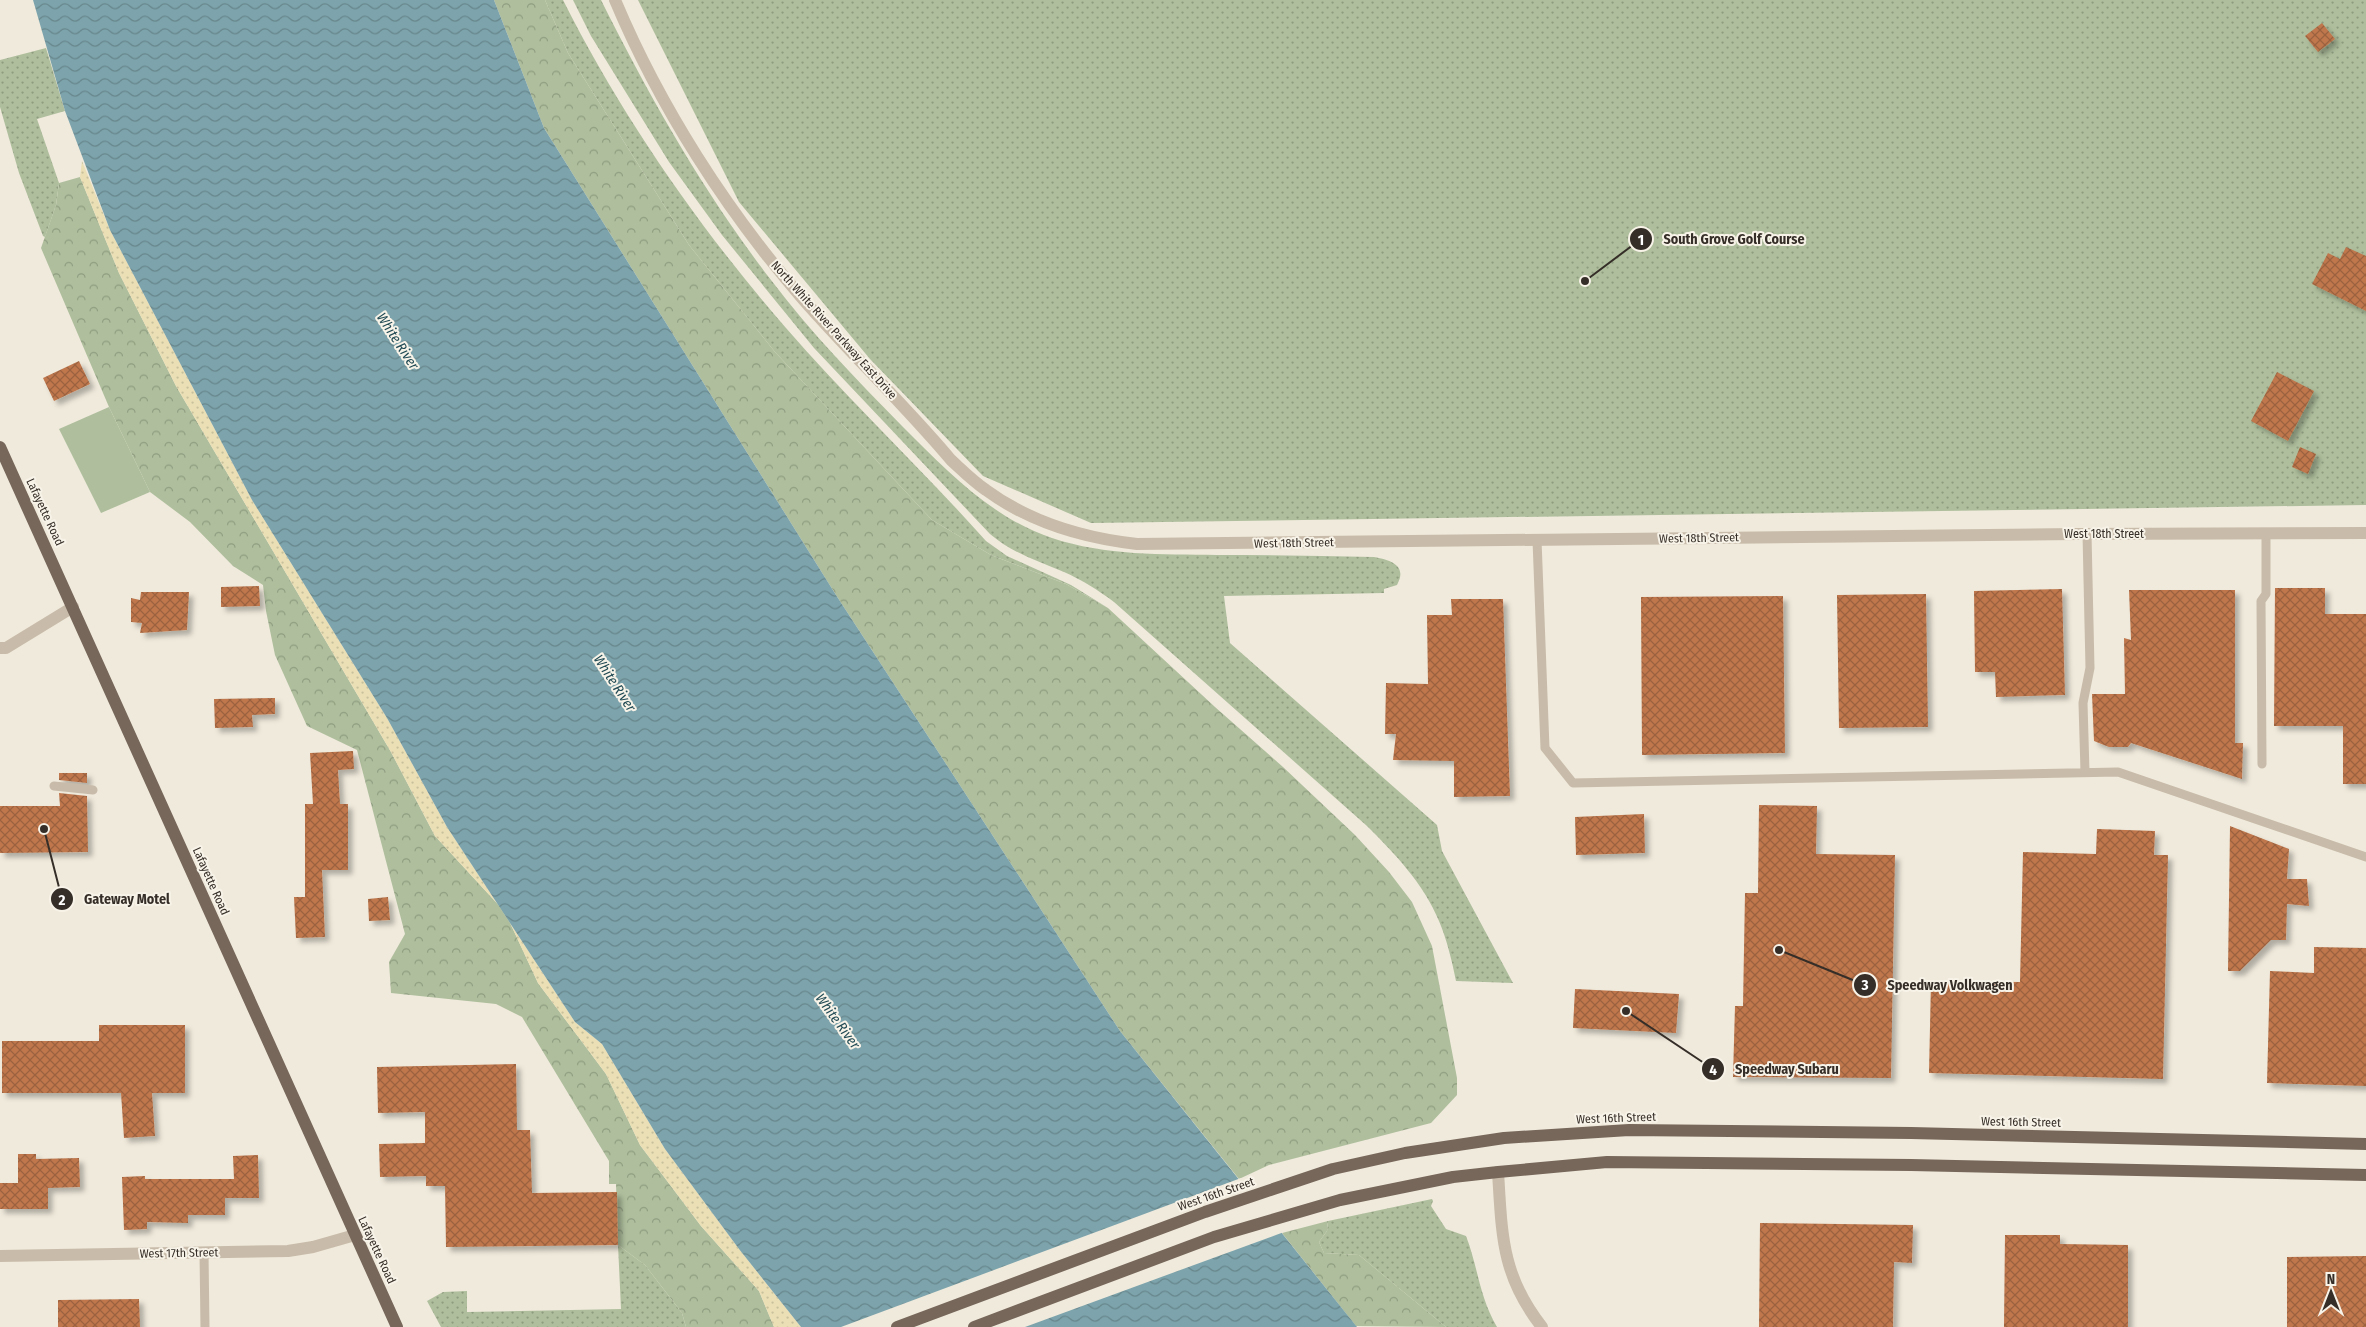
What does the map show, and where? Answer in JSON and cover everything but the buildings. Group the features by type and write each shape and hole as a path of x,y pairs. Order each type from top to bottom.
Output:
{"main road":[{"name":"Lafayette Road","path":"0,447 397,1327"},
{"name":"West 16th Street","path":"897,1327 1205,1212 1333,1169 1405,1153 1486,1140 1606,1130 1911,1133 2366,1144"},
{"path":"974,1327 1214,1237 1340,1200 1453,1177 1498,1172 1607,1162 1911,1165 2366,1175"}],"street":[{"name":"North White River Parkway East Drive","path":"615,0 646,67 697,156 760,245 795,289 951,460 987,491 1036,518"},
{"name":"West 18th Street","path":"1036,518 1080,535 1137,544 2366,533"},
{"path":"0,648 6,648 73,607"},
{"path":"1498,1172 1503,1240 1509,1268 1524,1303 1542,1327"},
{"name":"West 17th Street","path":"0,1256 294,1250 355,1235"}],"lane":[{"path":"2262,764 2261,600 2266,594 2266,533"},
{"path":"2086,772 2083,703 2090,668 2087,534"},
{"path":"1536,540 1545,748 1573,783 2118,772 2366,857"},
{"path":"54,786 93,790"},
{"path":"204,1253 205,1327"}],"green space":[{"path":"494,0 545,0 568,53 689,245 775,352 932,520 991,555 1066,584 1108,608 1283,767 1355,835 1389,872 1412,902 1432,946 1457,1078 1457,1095 1431,1123 1269,1165 1239,1179 1120,1031 836,595 544,128"},
{"path":"545,0 563,0 611,87 664,171 693,212 754,290 835,382 986,541 1007,556 1071,585 1108,608 1066,584 991,555 932,520 775,352 689,245 568,53"},
{"path":"573,0 601,0 659,109 701,179 746,247 802,319 920,444 990,506 1030,529 1052,538 1093,548 1155,554 1374,557 1391,562 1399,568 1400,578 1397,585 1384,589 1384,593 1224,596 1230,643 1437,825 1442,851 1513,983 1456,981 1442,928 1433,907 1417,882 1367,826 1114,602 1084,582 1016,551 990,534 814,348 722,235 669,162 591,36"},
{"path":"638,0 2366,0 2366,505 1091,523 983,476 870,359 739,202"},
{"path":"46,48 65,111 37,119 59,183 56,205 45,237 19,173 0,107 0,60"},
{"path":"80,177 119,273 176,386 391,752 435,836 505,912 538,983 606,1074 640,1145 701,1226 759,1291 774,1327 686,1327 682,1313 645,1265 618,1245 616,1184 609,1184 609,1161 522,1017 496,1004 391,993 389,962 405,934 357,750 307,726 275,655 263,585 233,566 190,522 150,492 109,407 41,248 56,205 59,183"},
{"path":"109,407 150,492 101,513 59,429"},
{"path":"1432,1199 1431,1206 1446,1229 1466,1236 1482,1293 1497,1327 1446,1327 1359,1255 1324,1253 1319,1242 1327,1231 1328,1221"},
{"path":"1328,1221 1327,1231 1319,1242 1324,1253 1359,1255 1446,1327 1356,1326 1282,1233"},
{"path":"618,1245 645,1265 682,1313 686,1327 441,1327 427,1301 443,1292 467,1291 467,1312 621,1309"}],"sand":[{"path":"82,161 110,230 252,500 387,718 447,827 497,904 435,836 391,752 176,386 119,273 80,177"},
{"path":"497,904 505,912 510,924"},
{"path":"510,924 575,1022 602,1044 665,1149 739,1249 801,1327 774,1327 759,1291 701,1226 640,1145 606,1074 538,983"}],"water":[{"name":"White River","path":"33,0 494,0 544,128 836,595 1120,1031 1357,1327 801,1327 739,1249 665,1149 602,1044 575,1022 447,827 387,718 252,500 110,230 65,111"}],"pier":[{"path":"1241,1178 1284,1232 1025,1327 841,1327"}],"place":[{"name":"South Grove Golf Course","path":"1585,281"},
{"name":"Gateway Motel","path":"44,829"},
{"name":"Speedway Volkwagen","path":"1779,950"},
{"name":"Speedway Subaru","path":"1626,1011"}]}
